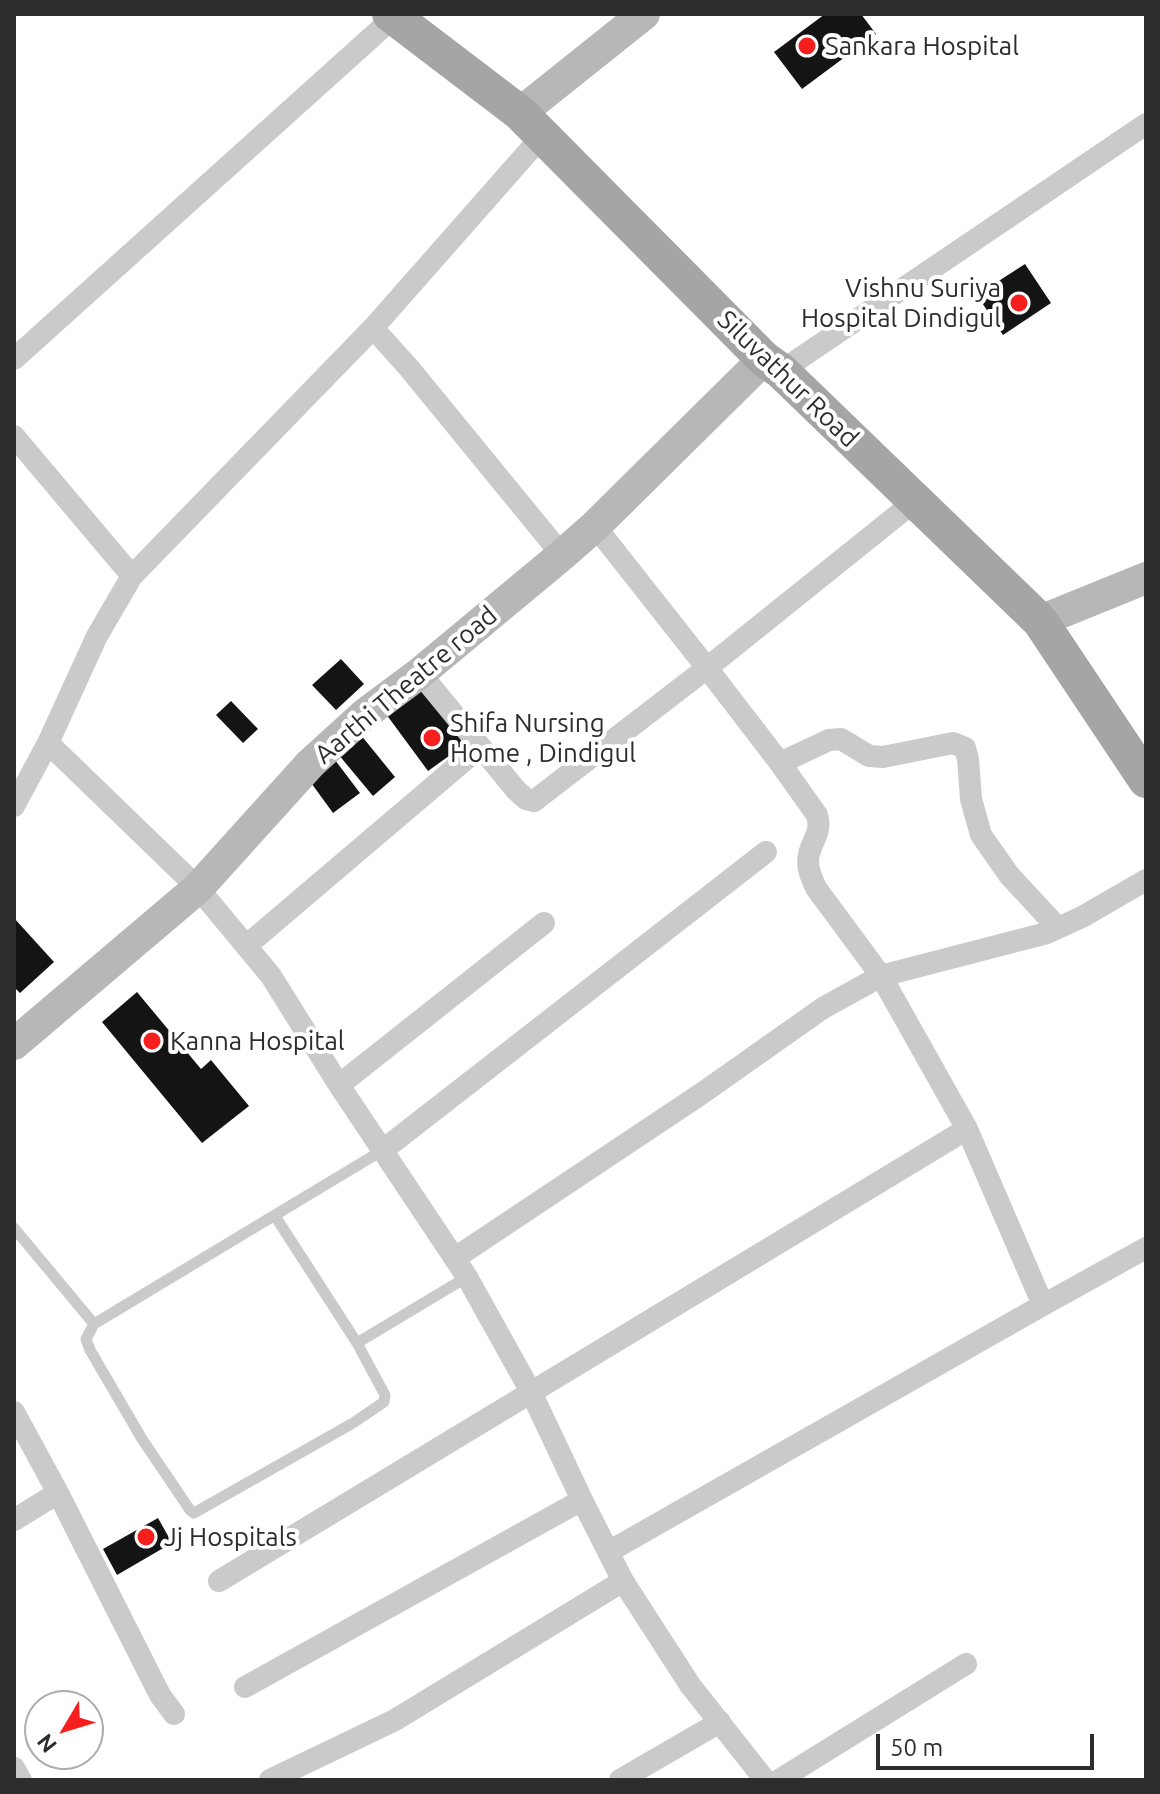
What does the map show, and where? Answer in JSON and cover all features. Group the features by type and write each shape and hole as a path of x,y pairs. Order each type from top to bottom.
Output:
{"main road":[{"path":"532,124 644,14"},
{"name":"Siluvathur Road","path":"392,16 532,124 773,365 1040,621 1146,780"},
{"name":"Aarthi Theatre road","path":"14,1044 198,888 310,764 365,714 420,673 562,555 773,365"},
{"path":"1040,621 1146,578"}],"street":[{"path":"14,359 392,16"},
{"path":"14,806 48,743 97,636 132,576 373,328 532,124"},
{"path":"773,365 1146,124"},
{"path":"373,328 562,555"},
{"path":"14,436 132,576"},
{"path":"420,673 516,790 526,799 534,801 707,668 915,501"},
{"path":"595,526 812,807 820,824 808,857 816,888 881,976 967,1129 1043,1305"},
{"path":"780,763 829,740 841,739 869,756 883,757 953,743 965,748 971,799 981,835 1009,875 1058,928"},
{"path":"48,743 198,888 271,976 339,1085 467,1277 531,1392 623,1581 690,1685 765,1780"},
{"path":"246,946 480,747"},
{"path":"383,1150 766,852"},
{"path":"455,1258 823,1008 881,976 1047,933 1082,917 1146,880"},
{"path":"339,1085 544,923"},
{"path":"219,1581 967,1129"},
{"path":"608,1552 1146,1248"},
{"path":"14,1412 160,1695 174,1714"},
{"path":"14,1520 58,1493"},
{"path":"245,1687 582,1500"},
{"path":"270,1780 395,1720 623,1581"},
{"path":"779,1780 966,1664"},
{"path":"620,1780 720,1722"},
{"path":"14,1768 21,1780"}],"lane":[{"path":"275,1216 357,1343 385,1395 384,1402 353,1423 194,1513 142,1439 86,1339 94,1324 383,1150"},
{"path":"14,1228 94,1324"},
{"path":"357,1343 467,1277"}],"building":[{"path":"825,14 861,14 876,34 802,89 774,52"},
{"path":"1025,264 1051,303 1003,335 977,295"},
{"path":"341,659 364,684 336,710 312,685"},
{"path":"425,686 467,743 428,771 386,714"},
{"path":"231,701 258,729 243,743 216,715"},
{"path":"356,729 395,777 373,796 333,748"},
{"path":"335,760 360,793 333,813 309,780"},
{"path":"14,918 54,962 20,993 14,987"},
{"path":"137,992 201,1069 211,1060 249,1106 202,1143 102,1022"},
{"path":"158,1518 172,1543 117,1575 103,1549"}],"place":[{"name":"Sankara Hospital","path":"807,46"},
{"name":"Vishnu Suriya Hospital Dindigul","path":"1019,303"},
{"name":"Shifa Nursing Home , Dindigul","path":"432,738"},
{"name":"Kanna Hospital","path":"152,1041"},
{"name":"Jj Hospitals","path":"146,1537"}]}
